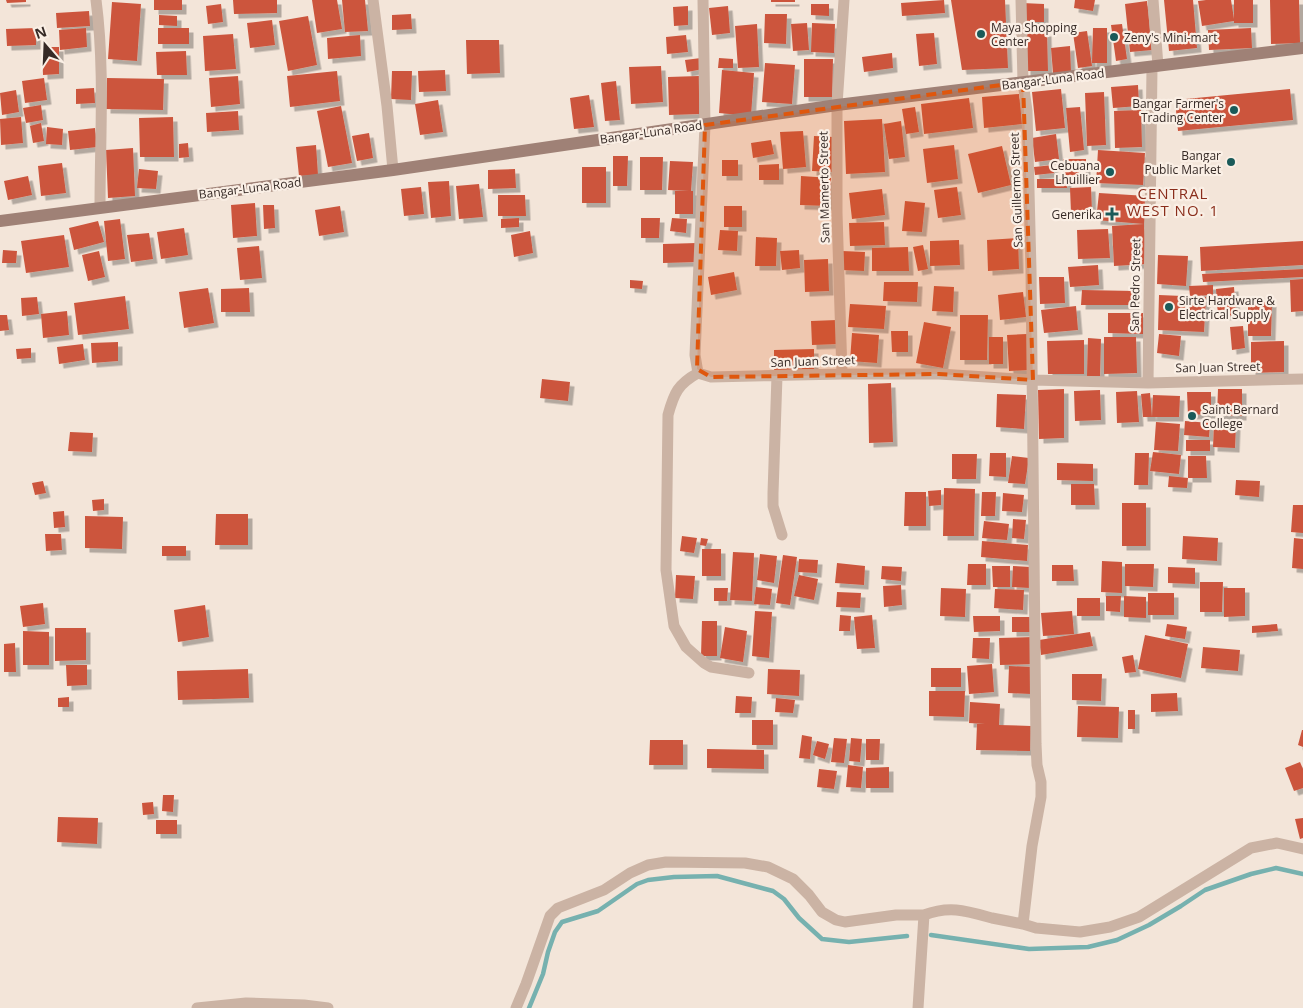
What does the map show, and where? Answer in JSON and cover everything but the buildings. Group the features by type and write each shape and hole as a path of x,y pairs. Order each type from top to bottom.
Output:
{"main road":[{"name":"Bangar-Luna Road","path":"0,221 393,170 837,105 1303,48"}],"street":[{"path":"96,0 101,36 100,207"},
{"path":"373,0 387,106 393,170"},
{"path":"703,0 705,124 695,330 695,355 698,373 678,387 668,415 666,570 674,626 686,647 711,667 749,673"},
{"name":"San Mamerto Street","path":"842,374 837,213 837,105 844,0"},
{"name":"San Guillermo Street","path":"1021,0 1023,82 1027,111 1029,170 1036,744 1037,765 1042,782 1023,924"},
{"name":"San Pedro Street","path":"1148,383 1155,67 1153,0"},
{"name":"San Juan Street","path":"698,373 711,377 939,374 1033,380 1148,383 1303,379"},
{"path":"777,376 772,493 773,506 782,535"},
{"path":"516,1008 526,984 545,925 554,912 558,908 604,890 630,873 657,863 745,864 768,867 793,879 822,912 836,920 845,922 896,915 924,915 951,909 972,911 1036,928 1080,932 1110,927 1139,917 1251,848 1277,843 1303,849"},
{"path":"918,1008 924,915"},
{"path":"197,1008 246,1002 328,1008"}],"highlighted area":[{"path":"1023,82 1033,380 939,374 711,377 697,369 705,125"}],"waterway":[{"path":"931,935 1029,949 1088,947 1117,940 1149,925 1205,890 1251,874 1276,868 1303,874"},
{"path":"529,1008 543,974 555,932 562,922 598,911 637,884 648,880 717,876 773,891 784,899 799,918 822,939 849,942 907,936"}],"place":[{"name":"Maya Shopping Center","path":"981,34"},
{"name":"Zeny's Mini-mart","path":"1114,37"},
{"name":"Bangar Farmer's Trading Center","path":"1234,110"},
{"name":"Bangar Public Market","path":"1231,162"},
{"name":"Cebuana Lhuillier","path":"1110,172"},
{"name":"Generika","path":"1112,214"},
{"name":"Sirte Hardware & Electrical Supply","path":"1169,307"},
{"name":"Saint Bernard College","path":"1192,416"}],"district":[{"name":"CENTRAL WEST NO. 1","path":"1173,202"}]}
